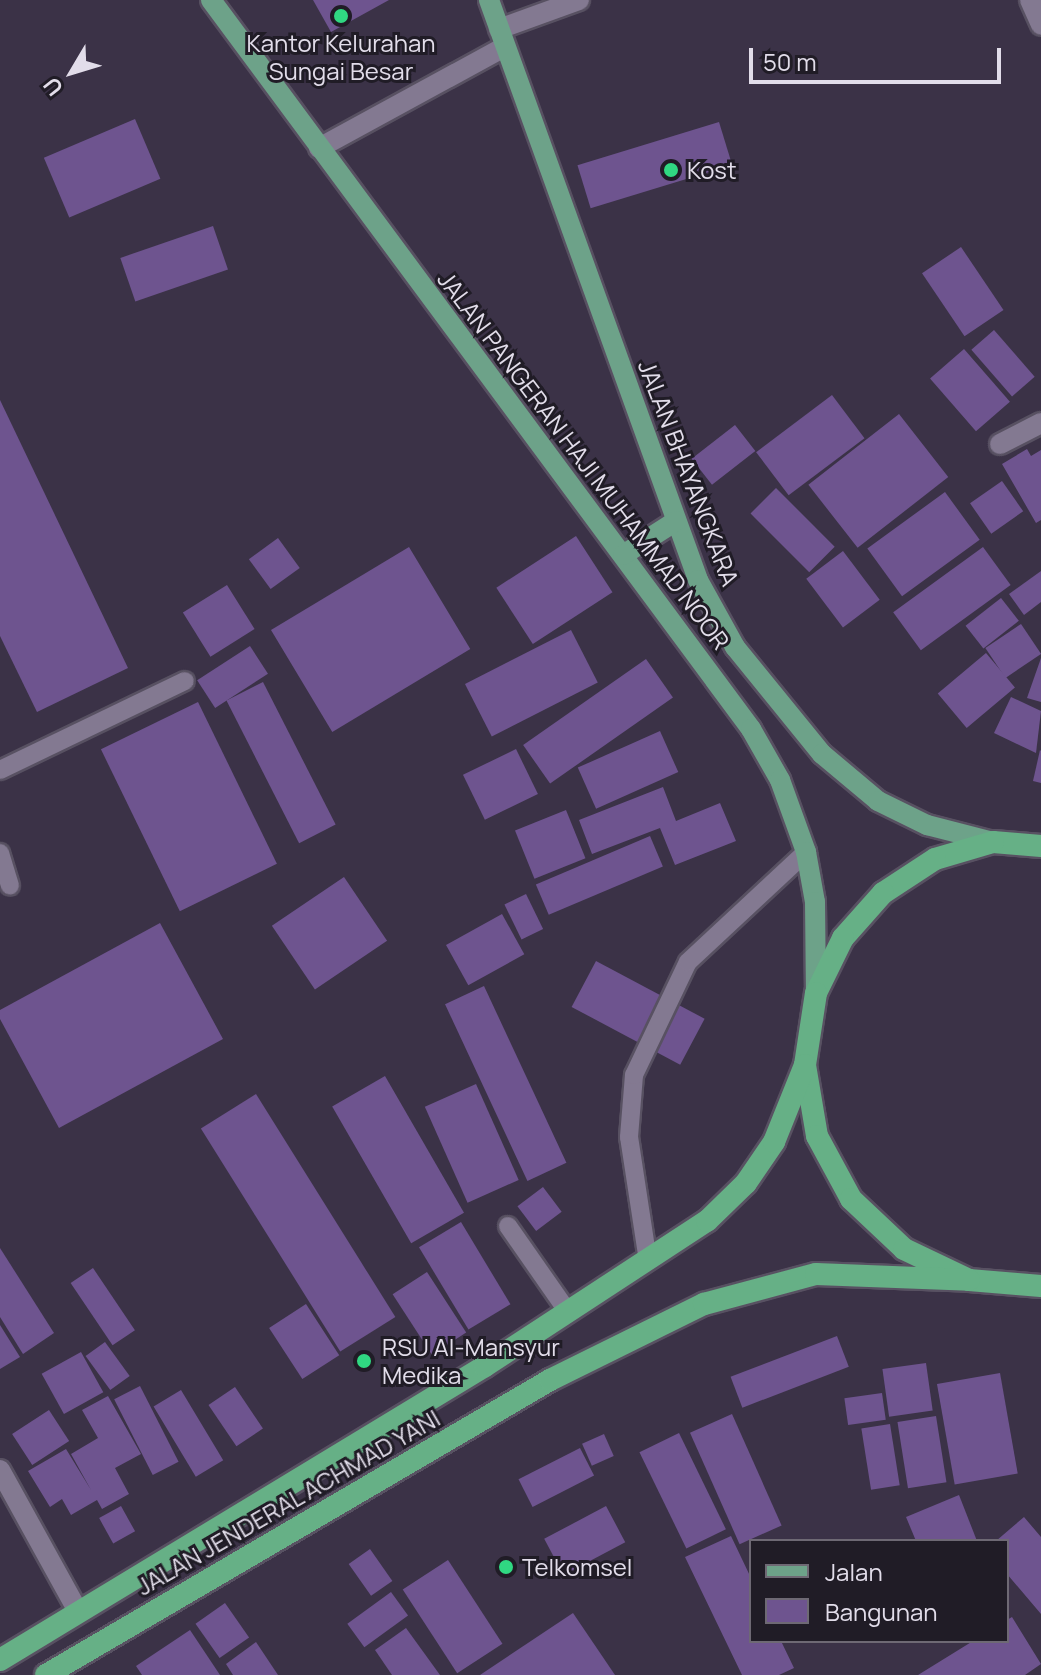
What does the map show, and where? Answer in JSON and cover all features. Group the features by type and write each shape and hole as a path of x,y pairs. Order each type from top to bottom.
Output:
{"highway":[{"path":"969,1280 904,1249 851,1199 817,1136 805,1065 816,993 843,938 883,893 935,859 993,842 1041,846"},
{"name":"JALAN JENDERAL ACHMAD YANI","path":"0,1660 568,1312 707,1221 746,1183 774,1142 805,1065"},
{"name":"JALAN JENDERAL ACHMAD YANI","path":"46,1675 550,1380 704,1304 816,1274 871,1272 1041,1286"}],"main road":[{"name":"JALAN PANGERAN HAJI MUHAMMAD NOOR","path":"211,0 751,729 780,780 806,852 815,902 816,993"},
{"name":"JALAN BHAYANGKARA","path":"489,0 698,580 735,647 822,754 878,801 927,825 993,842"},
{"path":"623,555 676,521"}],"street":[{"path":"319,148 502,38 579,0"},
{"path":"1030,0 1041,25"},
{"path":"1000,444 1041,423"},
{"path":"0,1470 79,1613"}],"lane":[{"path":"0,770 185,681"},
{"path":"648,1261 629,1148 634,1075 688,962 806,852"},
{"path":"0,853 10,885"},
{"path":"508,1226 568,1312"}],"building":[{"name":"Kantor Kelurahan Sungai Besar","path":"313,0 389,0 331,32"},
{"path":"135,119 160,179 69,218 44,158"},
{"path":"719,122 732,165 591,208 577,165"},
{"path":"213,226 228,269 135,301 120,258"},
{"path":"961,247 1003,310 965,336 922,273"},
{"path":"994,330 1035,377 1012,396 971,350"},
{"path":"964,349 1010,402 976,431 930,379"},
{"path":"832,395 864,438 789,495 756,452"},
{"path":"0,400 128,668 37,712 0,636"},
{"path":"899,414 948,477 858,548 808,485"},
{"path":"735,425 755,451 712,485 692,459"},
{"path":"1027,449 1031,456 1041,450 1041,520 1036,523 1002,464"},
{"path":"1002,481 1023,511 991,534 970,503"},
{"path":"776,488 835,547 809,572 751,513"},
{"path":"945,492 980,540 902,596 867,548"},
{"path":"576,536 612,592 533,644 496,588"},
{"path":"278,538 300,568 271,589 249,559"},
{"path":"409,547 470,649 332,732 271,630"},
{"path":"983,547 1011,585 921,650 893,612"},
{"path":"843,551 880,600 843,627 806,579"},
{"path":"1041,571 1041,602 1024,615 1009,594"},
{"path":"227,585 255,629 210,657 183,613"},
{"path":"1001,598 1019,621 983,649 966,626"},
{"path":"1021,624 1041,654 1005,678 985,648"},
{"path":"571,630 598,683 492,737 465,684"},
{"path":"250,646 268,674 215,708 197,680"},
{"path":"986,653 1015,687 967,728 938,693"},
{"path":"1041,658 1041,702 1027,698"},
{"path":"646,659 673,698 550,784 523,745"},
{"path":"263,682 336,825 299,843 226,701"},
{"path":"1011,697 1041,711 1036,753 994,733"},
{"path":"198,702 277,864 180,911 101,749"},
{"path":"660,731 678,772 596,809 578,768"},
{"path":"516,749 538,794 485,820 463,775"},
{"path":"1041,751 1041,783 1033,781"},
{"path":"663,787 676,821 720,803 736,841 675,865 660,828 592,854 579,820"},
{"path":"566,810 585,858 534,879 515,831"},
{"path":"650,836 663,866 549,915 536,884"},
{"path":"344,877 387,941 315,989 272,926"},
{"path":"526,894 543,929 522,940 504,905"},
{"path":"502,914 524,954 468,985 446,945"},
{"path":"160,923 223,1039 59,1128 0,1019 0,1010"},
{"path":"596,961 705,1019 680,1065 572,1007"},
{"path":"484,986 566,1163 527,1181 445,1004"},
{"path":"385,1076 464,1213 411,1243 332,1106"},
{"path":"476,1084 519,1180 468,1203 425,1107"},
{"path":"256,1094 395,1317 340,1351 201,1128"},
{"path":"543,1187 562,1212 536,1231 517,1206"},
{"path":"461,1222 510,1304 468,1330 419,1247"},
{"path":"0,1248 54,1333 23,1354 0,1317"},
{"path":"93,1268 135,1330 113,1345 71,1283"},
{"path":"427,1272 466,1332 432,1355 393,1294"},
{"path":"306,1304 339,1355 302,1379 269,1328"},
{"path":"0,1325 20,1357 0,1369"},
{"path":"837,1336 849,1367 742,1408 731,1377"},
{"path":"105,1342 130,1376 110,1390 86,1356"},
{"path":"81,1352 103,1392 64,1414 42,1374"},
{"path":"926,1363 933,1411 889,1417 882,1369"},
{"path":"1000,1373 1018,1473 955,1485 937,1384"},
{"path":"140,1386 179,1462 153,1475 114,1399"},
{"path":"235,1387 263,1428 236,1446 208,1405"},
{"path":"181,1390 223,1460 196,1477 154,1406"},
{"path":"882,1393 886,1420 848,1425 844,1398"},
{"path":"108,1396 141,1454 115,1468 129,1494 102,1509 97,1500 71,1515 62,1499 50,1507 28,1471 66,1449 91,1490 71,1454 98,1438 82,1410"},
{"path":"49,1410 69,1441 32,1465 12,1434"},
{"path":"732,1414 782,1525 740,1544 690,1433"},
{"path":"936,1416 946,1482 908,1488 897,1422"},
{"path":"890,1424 900,1485 871,1490 861,1429"},
{"path":"679,1433 726,1529 686,1548 639,1452"},
{"path":"604,1434 614,1456 592,1466 582,1444"},
{"path":"580,1448 594,1476 533,1507 519,1479"},
{"path":"959,1495 976,1539 915,1539 906,1517"},
{"path":"121,1506 135,1531 113,1543 99,1518"},
{"path":"606,1506 625,1542 563,1575 544,1539"},
{"path":"1024,1517 1041,1537 1041,1614 1009,1576 1009,1539 998,1539"},
{"path":"731,1536 749,1574 749,1643 782,1643 794,1668 779,1675 742,1675 685,1557"},
{"path":"370,1549 392,1581 371,1596 349,1564"},
{"path":"448,1560 502,1644 457,1673 403,1589"},
{"path":"391,1592 408,1615 364,1647 347,1624"},
{"path":"225,1603 249,1637 220,1658 196,1624"},
{"path":"573,1613 615,1675 480,1675"},
{"path":"1012,1617 1041,1664 1025,1675 918,1675 970,1643 1009,1643 1009,1619"},
{"path":"406,1628 440,1675 392,1675 375,1650"},
{"path":"190,1630 220,1675 142,1675 136,1666"},
{"path":"256,1642 278,1675 233,1675 226,1664"}],"place":[{"name":"Kantor Kelurahan Sungai Besar","path":"341,16"},
{"name":"Kost","path":"671,170"},
{"name":"RSU Al-Mansyur Medika","path":"364,1361"},
{"name":"Telkomsel","path":"506,1567"}]}
